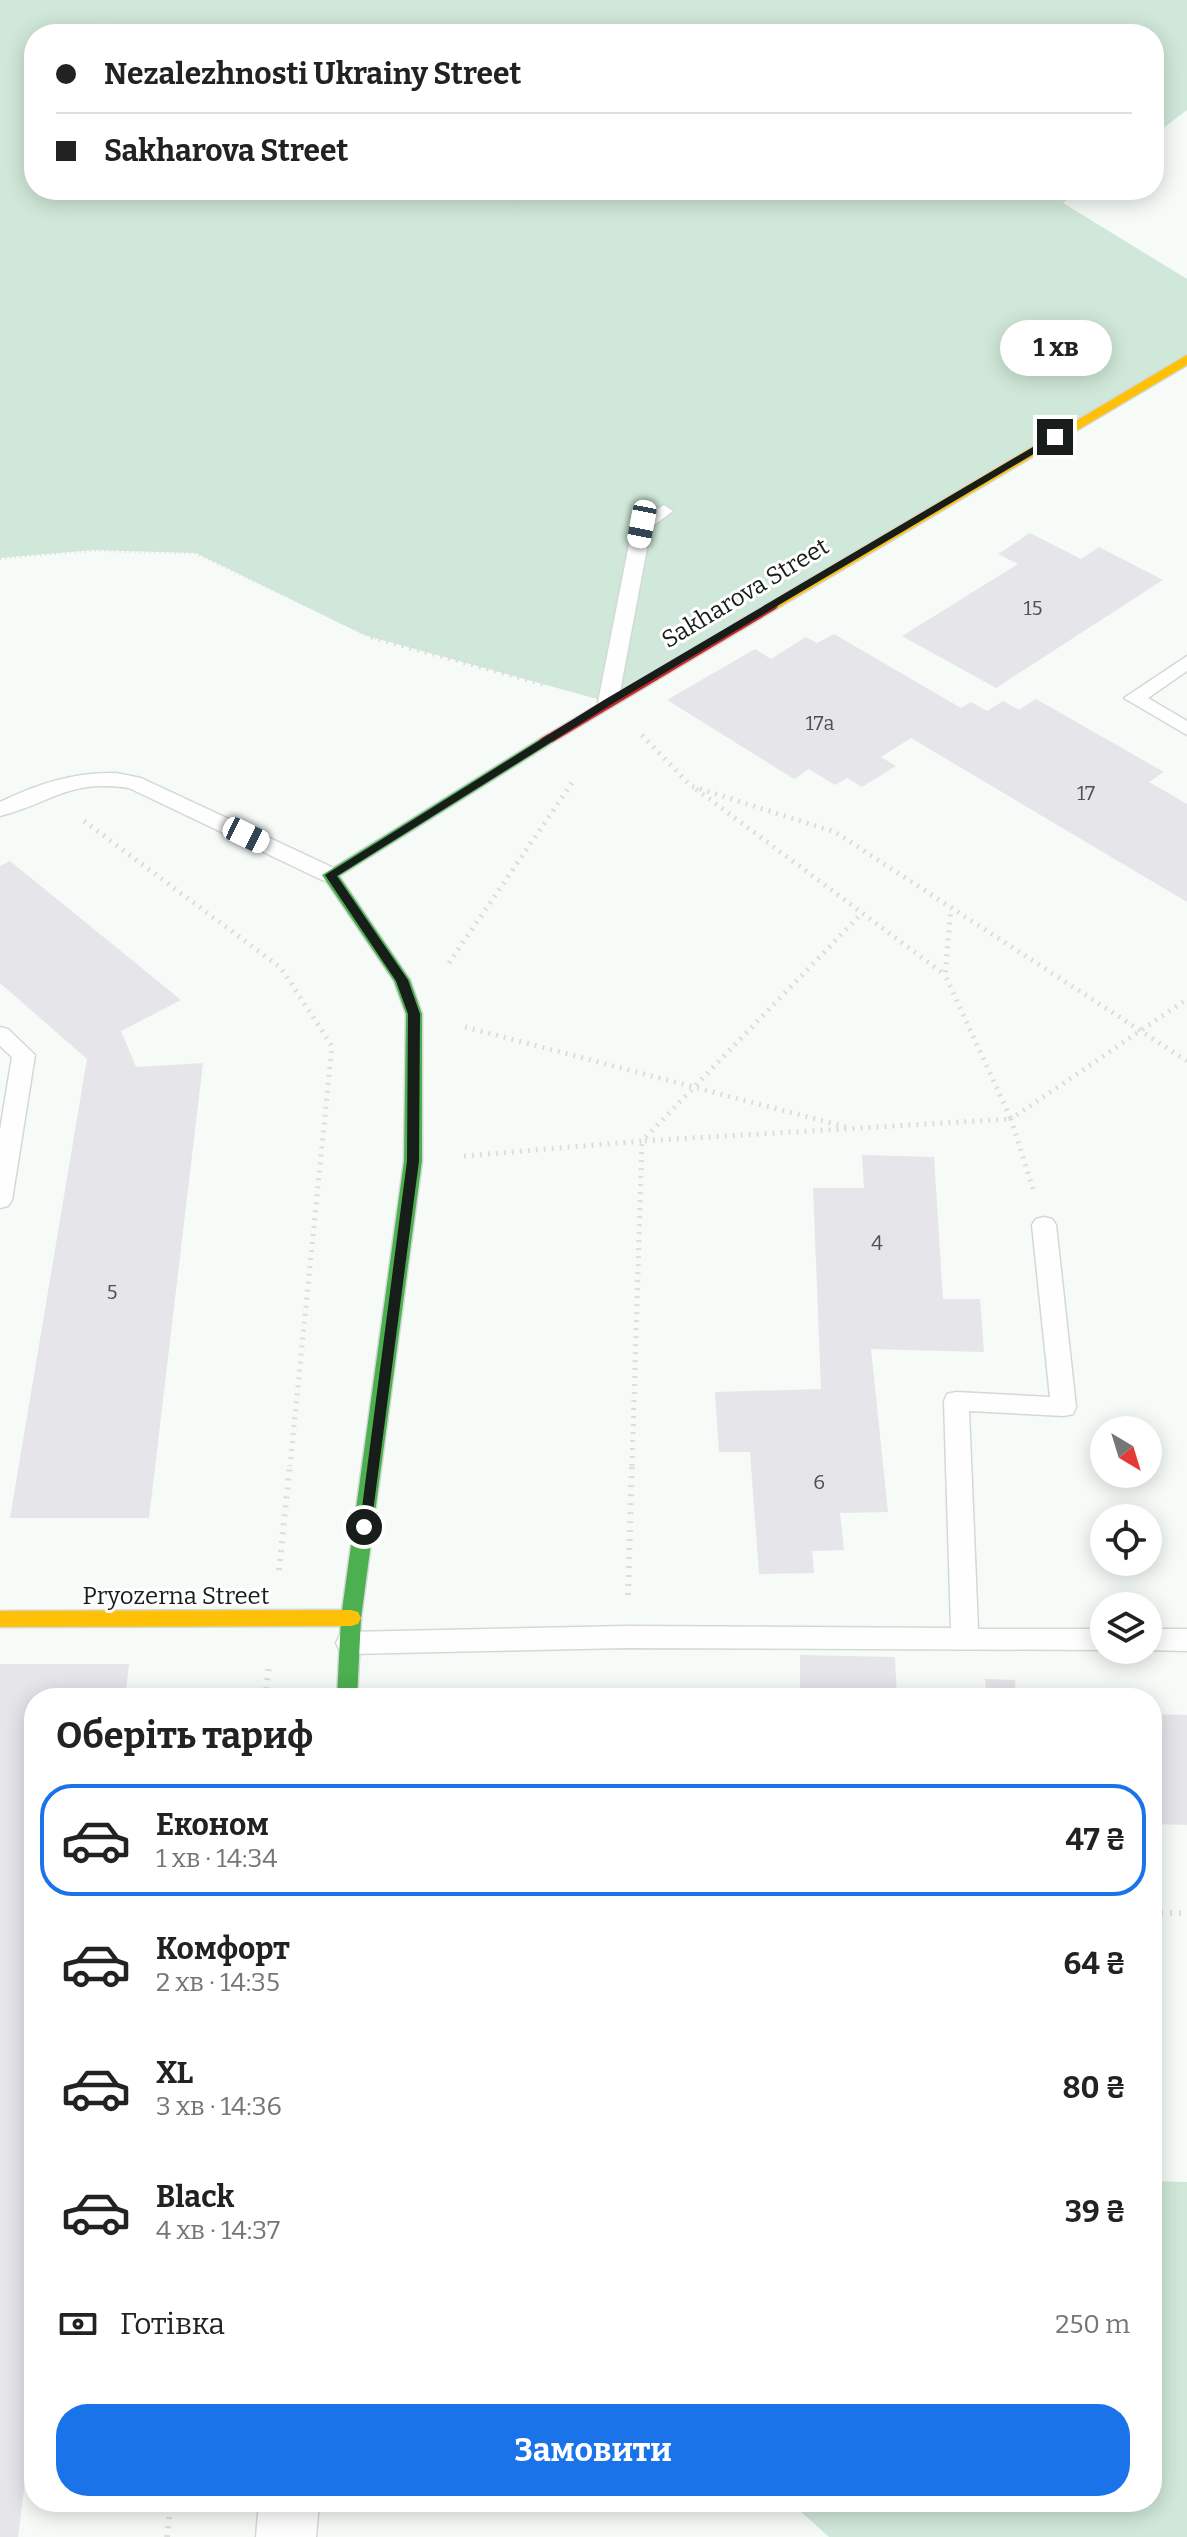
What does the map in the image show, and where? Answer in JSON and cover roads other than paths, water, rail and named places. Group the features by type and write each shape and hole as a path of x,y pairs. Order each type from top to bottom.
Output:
{"street":[{"name":"Sakharova Street","path":"330,875 608,702 1187,359"},
{"path":"330,875 402,980 414,1014 413,1161 350,1631 347,1688"},
{"name":"Pryozerna Street","path":"0,1619 274,1620 350,1631"},
{"path":"286,2537 288,2512"}],"lane":[{"path":"608,702 642,524 664,511"},
{"path":"1187,662 1134,698 1187,729"},
{"path":"4,802 42,790 106,777 134,782 330,875"},
{"path":"0,1034 24,1055 0,1200"},
{"path":"965,1639 956,1401 1064,1407 1044,1225"},
{"path":"350,1631 627,1637 1090,1640"},
{"path":"1162,1640 1187,1640"}]}
